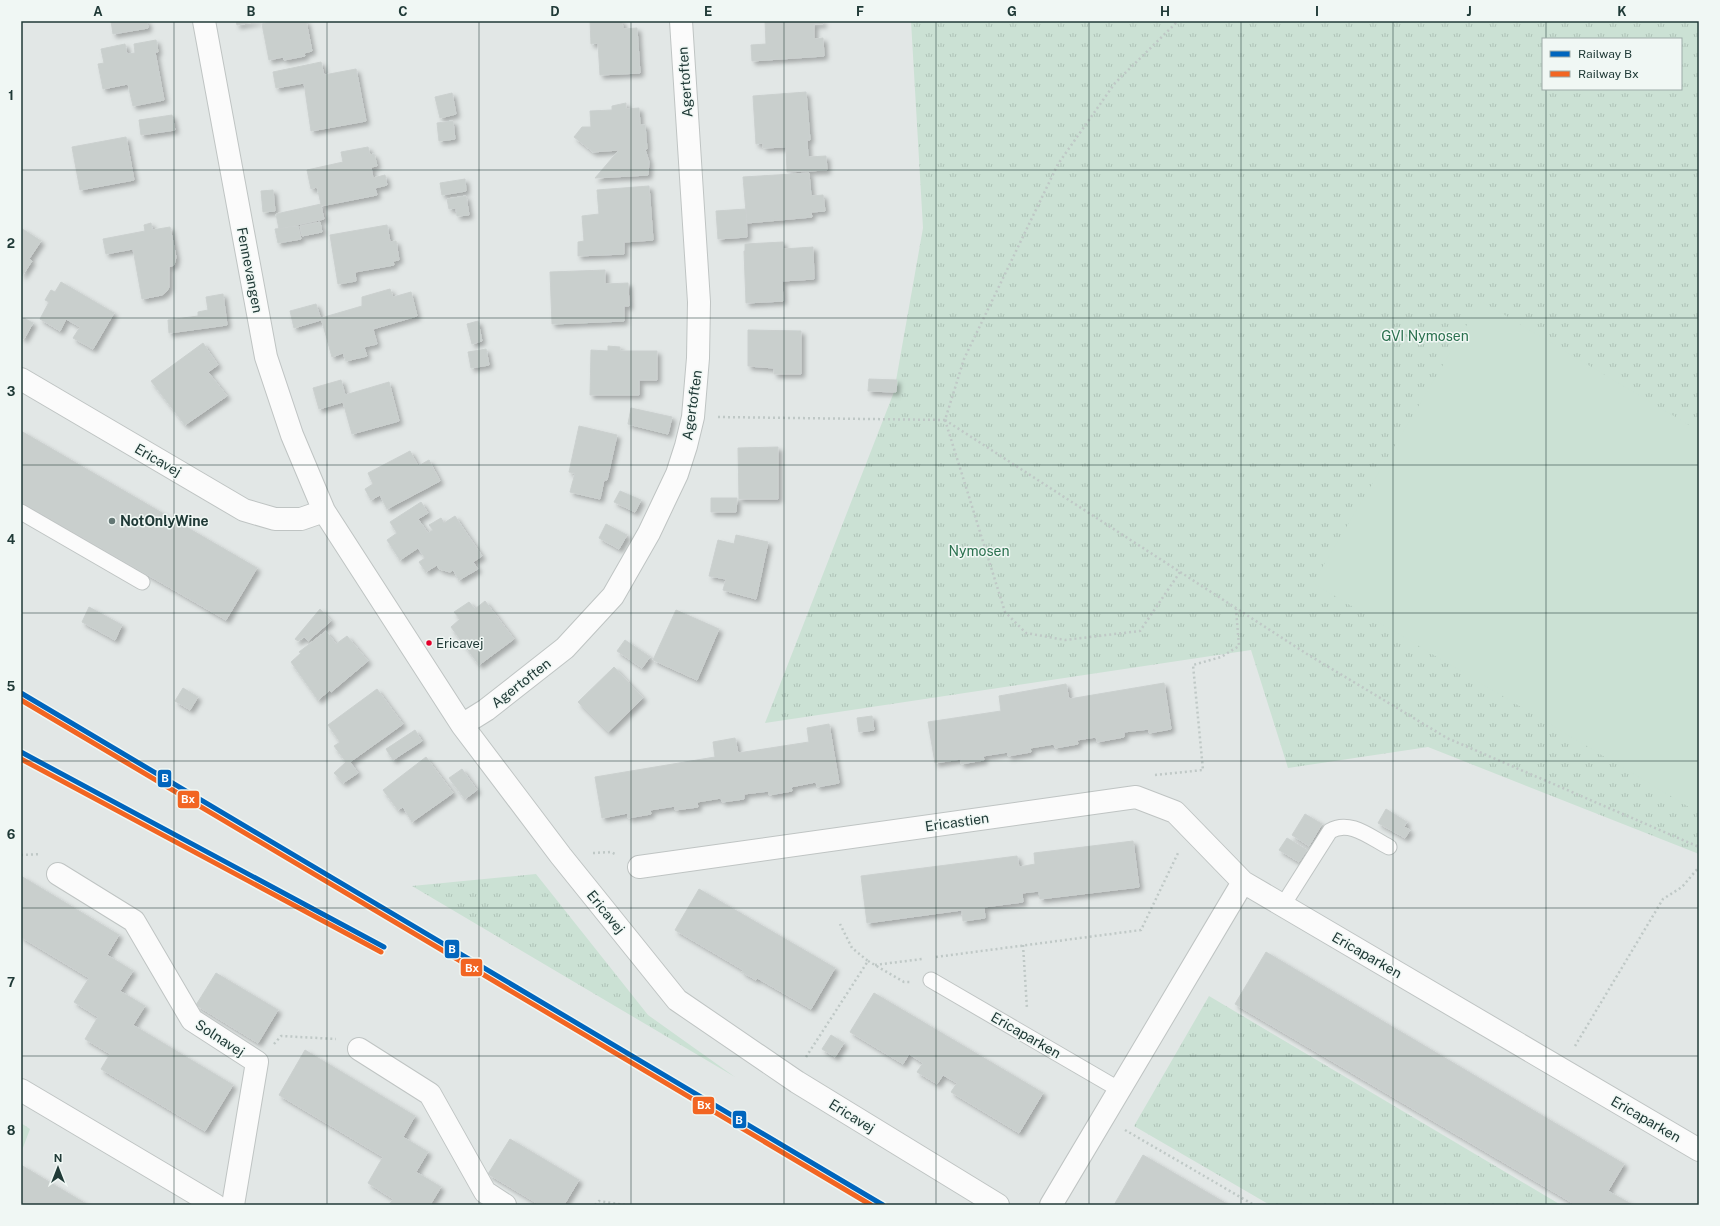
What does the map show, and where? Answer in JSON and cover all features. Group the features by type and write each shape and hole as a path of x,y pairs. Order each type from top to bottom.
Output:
{"street":[{"name":"Fennevangen","path":"204,21 266,357 292,435 324,511"},
{"name":"Agertoften","path":"462,725 486,710 565,648 613,596 649,533 677,474 686,446 693,417 698,358 699,302 681,21"},
{"name":"Ericavej","path":"21,379 244,510 274,519 301,519 324,511 462,725 561,856 677,1000 792,1079 998,1205"},
{"name":"Ericastien","path":"639,867 1136,797 1175,812 1243,882"},
{"name":"Solnavej","path":"58,874 134,921 192,1020 257,1062 233,1205"},
{"name":"Ericaparken","path":"1243,882 1699,1150"},
{"path":"1051,1205 1243,882"},
{"path":"359,1049 430,1094 485,1192 505,1205"},
{"path":"21,1090 215,1205"}],"lane":[{"path":"21,512 142,582"},
{"path":"1283,905 1330,831 1337,826 1351,827 1389,847"},
{"name":"Ericaparken","path":"932,980 1120,1090"}],"path":[{"path":"1178,21 1115,83 1058,164 964,359 944,420 1005,612 1026,633 1065,640 1140,631 1180,572"},
{"path":"693,417 944,420 1307,654 1447,738 1699,847"},
{"path":"1136,797 1133,777 1203,770 1193,664 1221,657 1239,646 1236,609"},
{"path":"875,965 1140,930 1190,828"},
{"path":"561,856 611,852 639,867"},
{"path":"1561,1069 1662,899 1682,887 1699,867"},
{"path":"840,924 852,948 868,961 904,982 932,980"},
{"path":"1023,945 1028,1036"},
{"path":"792,1079 868,961"},
{"path":"257,1062 281,1036 343,1040 359,1049"},
{"path":"1104,1118 1254,1205"},
{"path":"595,1205 599,1201 626,1205"}],"green space":[{"path":"911,21 1699,21 1699,854 1428,747 1288,768 1251,650 765,723 894,392 923,228"},
{"path":"1481,301 1699,431 1699,813 1313,583"},
{"path":"536,874 648,1015 735,1077 412,886"},
{"path":"1209,996 1561,1205 1270,1205 1134,1126"},
{"path":"21,1123 30,1129 21,1153"}],"building":[{"path":"111,21 147,21 148,28 113,34"},
{"path":"236,21 259,21 237,25"},
{"path":"272,21 306,21 312,51 304,53 305,56 284,60 283,57 269,60 262,24"},
{"path":"590,21 622,21 623,29 637,28 640,73 600,75 598,43 591,44"},
{"path":"765,21 823,21 823,24 814,24 814,39 823,38 824,56 752,61 751,45 766,44"},
{"path":"156,40 158,52 155,52 164,100 133,106 128,84 103,89 98,64 104,63 101,49 125,44 127,54 135,53 134,44"},
{"path":"321,62 324,75 356,69 366,121 311,131 304,83 276,88 273,72"},
{"path":"806,92 810,140 807,140 808,157 826,156 827,170 787,172 786,147 763,148 763,143 756,144 753,96"},
{"path":"452,93 456,114 440,118 435,97"},
{"path":"626,103 626,109 639,108 640,125 645,125 647,149 645,149 649,162 648,175 595,178 619,150 593,152 574,137 582,127 591,127 590,111 612,110 612,106"},
{"path":"172,115 175,130 141,135 139,120"},
{"path":"453,121 455,139 439,141 437,123"},
{"path":"126,137 134,180 80,190 72,147"},
{"path":"368,147 370,155 374,154 377,166 371,167 373,178 385,175 387,185 375,188 377,195 321,206 324,219 279,229 276,214 321,204 317,187 311,189 307,170 343,162 341,152"},
{"path":"809,173 811,196 823,195 825,211 811,212 812,217 747,223 743,177"},
{"path":"465,179 466,191 442,195 440,183"},
{"path":"649,186 653,240 624,242 624,254 578,256 578,242 584,241 582,216 599,214 597,190"},
{"path":"273,190 275,211 263,212 261,191"},
{"path":"466,196 469,215 457,216 456,208 449,209 447,199"},
{"path":"746,209 747,237 718,239 716,211"},
{"path":"320,222 322,232 302,236 300,226"},
{"path":"151,223 152,230 170,227 176,257 174,265 169,267 169,287 167,291 162,295 142,299 133,249 106,254 103,239 145,231 144,225"},
{"path":"387,225 390,242 396,241 399,260 393,261 394,265 355,272 356,281 338,284 330,235"},
{"path":"298,226 301,239 278,243 275,229"},
{"path":"21,228 41,241 29,259 32,261 22,276"},
{"path":"783,242 783,249 813,247 814,279 782,281 783,301 746,303 745,244"},
{"path":"605,270 605,284 628,283 629,306 624,306 624,321 552,324 550,272"},
{"path":"61,282 114,313 93,349 73,338 80,327 66,319 60,331 40,319 49,302 45,300 51,290 55,292"},
{"path":"390,289 393,297 411,292 417,316 373,329 377,344 364,347 367,356 346,361 343,353 332,357 321,318 362,306 362,297"},
{"path":"223,294 227,325 169,333 168,320 198,316 198,312 208,310 206,297"},
{"path":"316,304 321,320 294,328 290,311"},
{"path":"24,318 33,323 24,339 21,337 21,324"},
{"path":"478,321 482,341 472,344 467,324"},
{"path":"748,330 801,331 801,374 774,374 774,368 748,366"},
{"path":"203,343 218,365 208,372 227,396 185,425 151,381"},
{"path":"608,346 620,347 620,351 657,351 657,380 639,380 639,395 590,395 591,350 608,351"},
{"path":"486,349 489,365 471,368 468,352"},
{"path":"869,379 897,380 896,392 868,391"},
{"path":"341,380 345,395 389,382 399,421 352,434 343,402 319,409 313,388"},
{"path":"631,408 672,417 668,434 628,424"},
{"path":"579,426 617,435 607,480 604,480 600,499 570,492 575,473 569,472"},
{"path":"21,431 257,568 226,620 21,502"},
{"path":"778,447 778,499 739,499 738,448"},
{"path":"410,451 418,466 429,460 440,481 387,509 380,495 371,500 365,489 373,484 368,473"},
{"path":"620,491 641,500 635,512 614,502"},
{"path":"711,498 737,498 736,512 711,512"},
{"path":"421,502 428,513 418,519 428,533 433,530 429,525 441,518 444,523 455,516 482,556 473,562 478,569 459,580 453,570 450,572 439,569 437,565 426,572 419,562 425,558 418,548 400,560 387,540 397,533 390,522"},
{"path":"606,524 627,535 619,549 599,538"},
{"path":"736,535 768,542 756,599 723,590 726,579 709,576 718,540 734,544"},
{"path":"485,601 514,639 479,665 451,627 460,619 454,612 469,602 475,609"},
{"path":"89,607 122,625 115,640 82,622"},
{"path":"320,609 331,621 308,641 304,637 298,641 295,639"},
{"path":"676,610 719,629 697,680 653,660"},
{"path":"326,631 336,644 347,636 368,661 331,692 330,690 318,700 291,662 301,653 299,652"},
{"path":"625,640 650,657 642,668 617,651"},
{"path":"614,667 643,698 608,732 578,702"},
{"path":"1164,683 1171,729 1149,733 1149,729 1124,732 1124,737 1097,742 1096,737 1077,740 1078,744 1055,748 1054,744 1030,748 1031,752 1008,756 1008,752 983,756 984,760 961,764 961,759 935,763 928,722 1001,711 999,696 1066,684 1069,699"},
{"path":"183,688 198,697 190,710 175,701"},
{"path":"377,689 403,724 350,762 358,773 343,783 334,773 346,762 334,746 340,742 328,725"},
{"path":"872,716 874,730 859,732 857,718"},
{"path":"829,724 839,783 817,787 816,782 791,787 792,791 769,795 769,791 744,794 744,799 722,802 721,798 697,802 698,807 675,810 675,806 650,810 651,814 628,818 628,813 602,818 595,777 715,757 713,742 735,738 738,753 809,742 807,728"},
{"path":"415,730 422,741 393,760 386,749"},
{"path":"426,757 453,793 412,822 403,807 398,810 383,790"},
{"path":"462,769 477,790 465,799 449,778"},
{"path":"1386,809 1407,822 1404,827 1410,830 1405,838 1378,823"},
{"path":"1305,814 1322,824 1309,846 1292,835"},
{"path":"1287,838 1307,850 1299,862 1279,850"},
{"path":"1133,841 1139,887 1040,899 1039,891 1022,893 1023,902 984,907 985,918 963,921 962,910 867,923 861,876 1017,856 1019,867 1035,864 1034,853"},
{"path":"21,876 119,935 107,955 133,971 120,991 145,1006 133,1025 233,1085 205,1131 101,1069 110,1054 85,1039 98,1017 74,1002 89,978 21,937"},
{"path":"699,889 835,968 811,1009 757,978 756,980 742,972 743,970 675,930"},
{"path":"1266,952 1624,1164 1608,1191 1633,1205 1576,1205 1235,1004"},
{"path":"216,973 278,1010 258,1043 196,1005"},
{"path":"874,993 1043,1093 1019,1133 951,1092 957,1083 943,1075 937,1084 917,1072 923,1063 909,1054 903,1064 850,1032"},
{"path":"831,1035 844,1043 835,1057 822,1049"},
{"path":"305,1050 415,1116 403,1137 428,1152 416,1172 441,1187 430,1205 389,1205 393,1199 368,1183 383,1157 279,1095"},
{"path":"510,1139 579,1180 564,1205 540,1205 488,1174"},
{"path":"1143,1155 1229,1205 1114,1205"},
{"path":"21,1165 88,1205 21,1205"}],"rail line":[{"name":"B","path":"21,693 883,1205"},
{"name":"Bx","path":"21,700 871,1205"},
{"name":"B","path":"21,752 384,947"},
{"name":"Bx","path":"21,759 381,952"}],"place":[{"name":"NotOnlyWine","path":"112,521"},
{"name":"Ericavej","path":"429,643"}],"park label":[{"name":"GVI Nymosen","path":"1425,336"},
{"name":"Nymosen","path":"979,551"}]}
